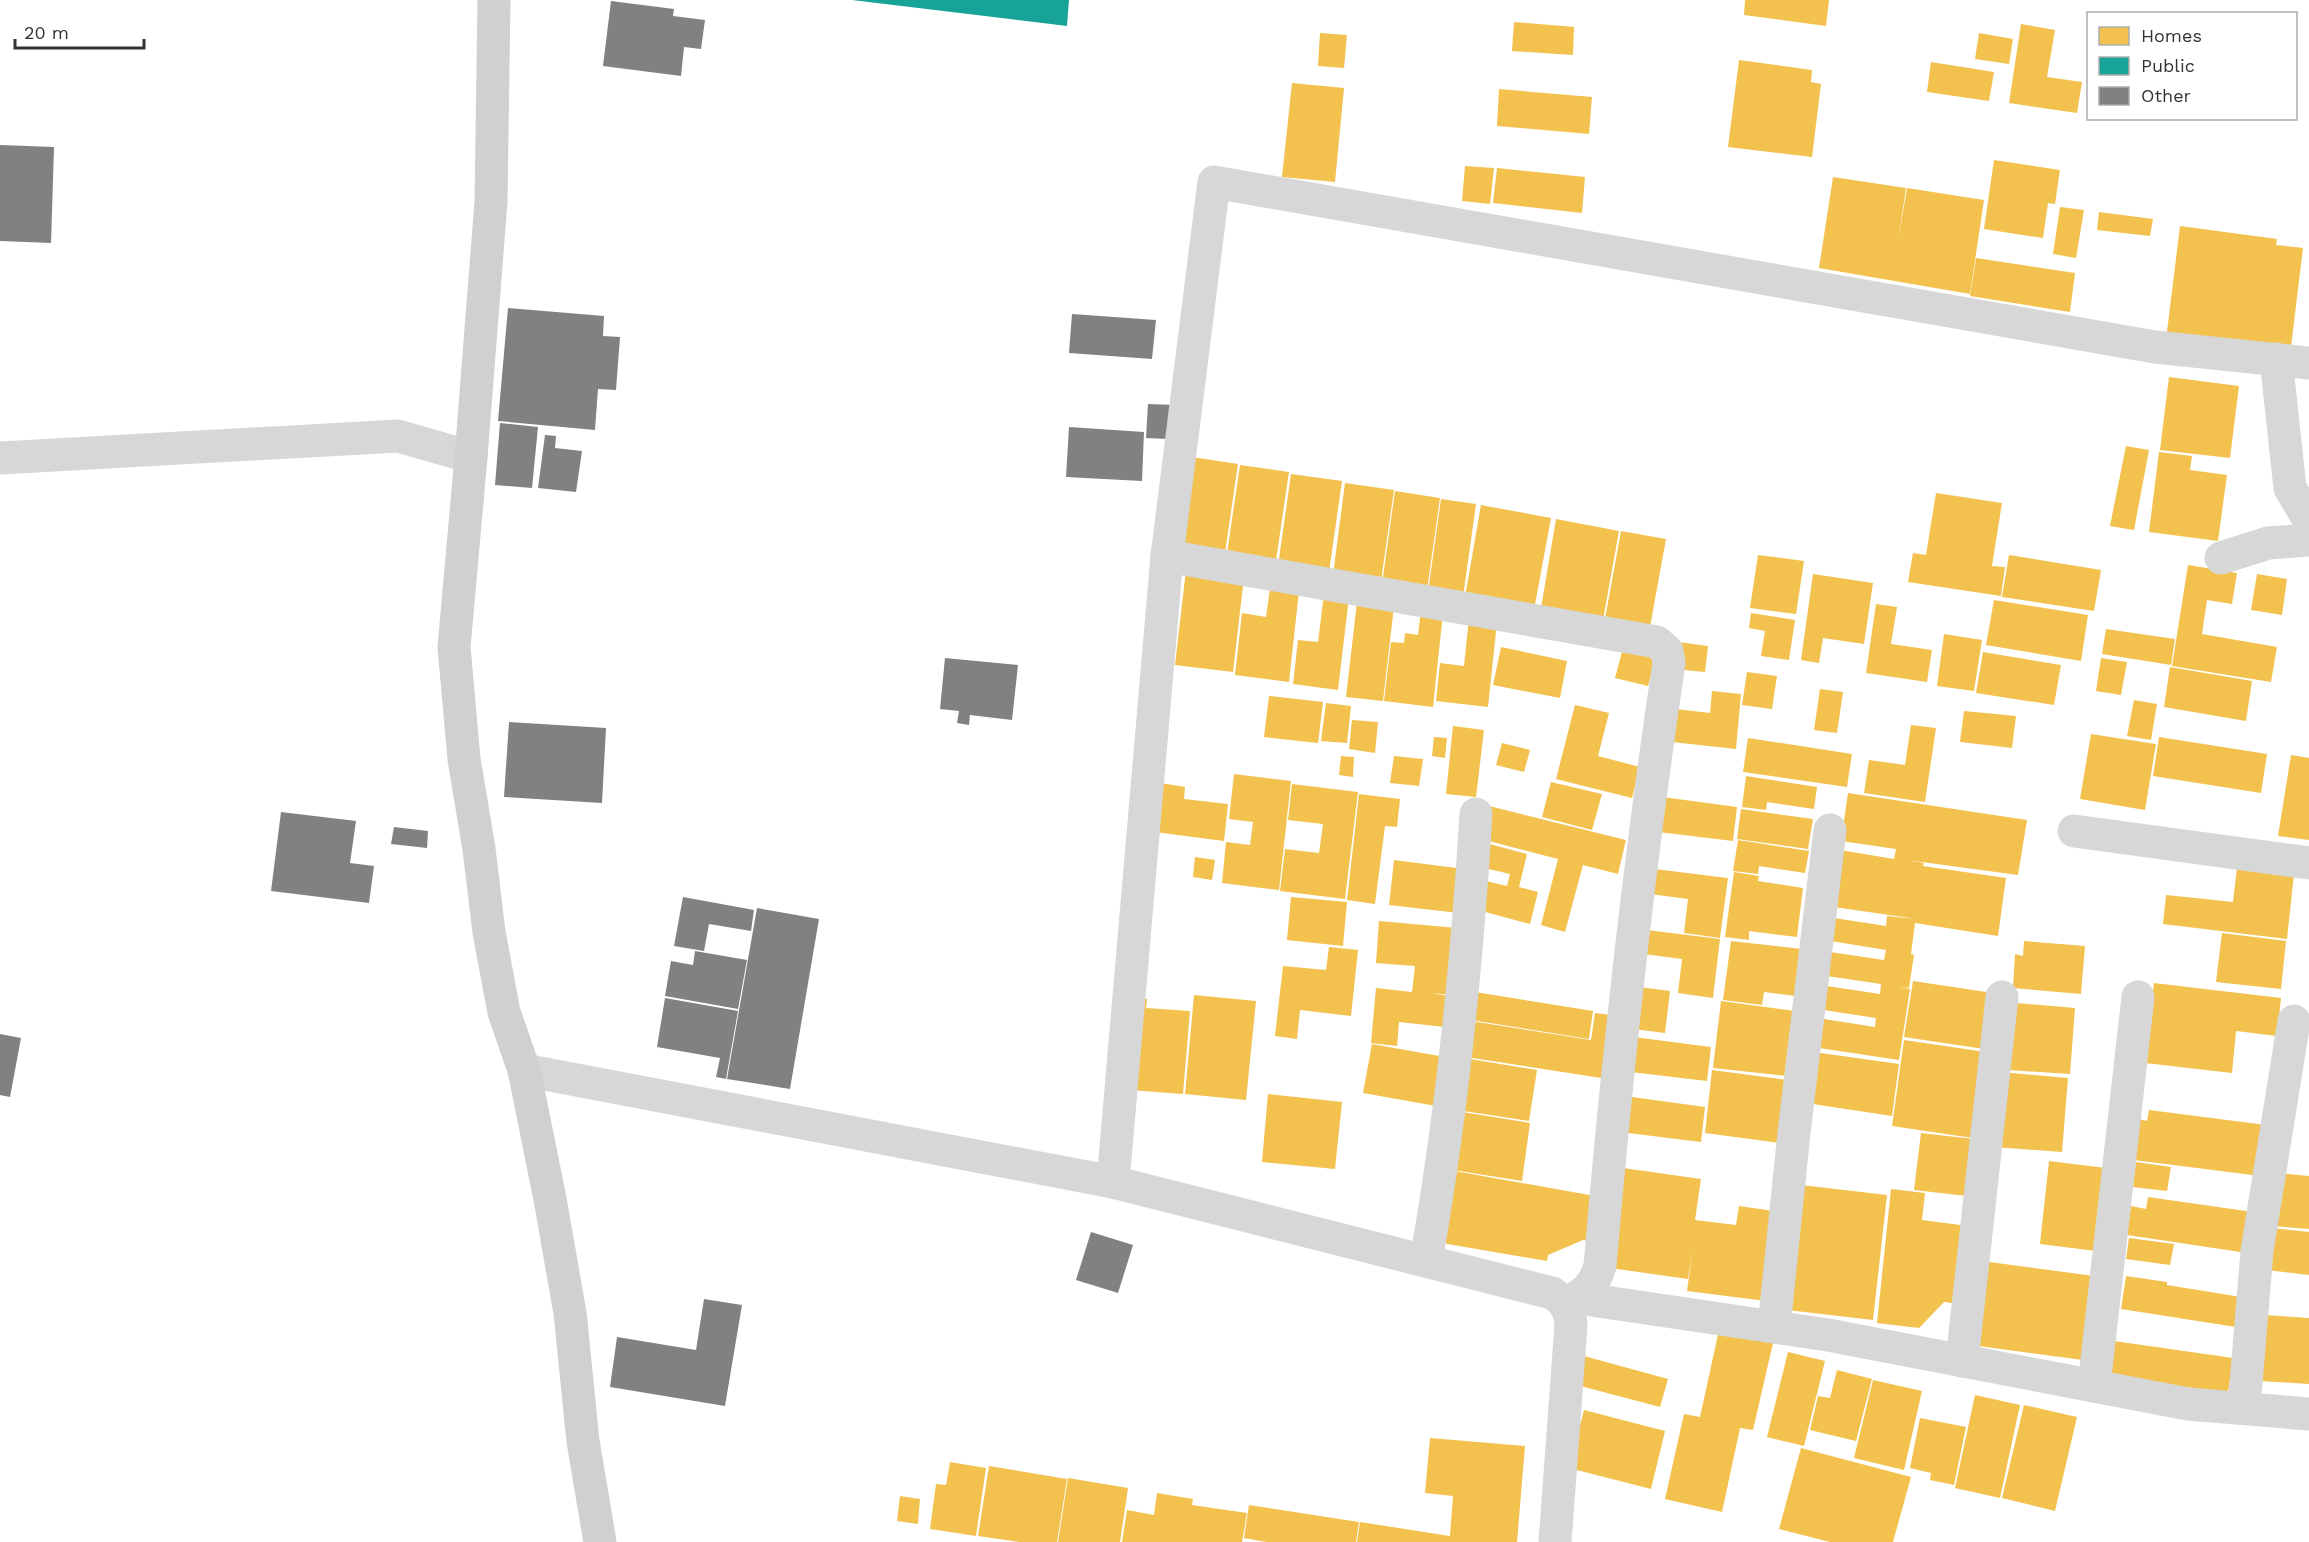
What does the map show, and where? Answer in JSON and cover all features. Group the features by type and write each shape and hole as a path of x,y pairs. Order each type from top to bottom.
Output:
{"main road":[{"path":"494,0 491,202 454,647 464,759 479,849 489,932 504,1012 524,1070 550,1199 570,1313 583,1441 600,1542"}],"street":[{"path":"1113,1182 1167,556 1214,182 2143,345 2309,363"},
{"path":"2276,359 2290,488 2309,520"},
{"path":"0,458 398,436 471,457"},
{"path":"2221,558 2268,543 2309,540"},
{"path":"1167,556 1657,642 1667,651 1669,663 1646,818 1629,966 1600,1266 1596,1279 1589,1289 1571,1300 1569,1310 1571,1325 1555,1542"},
{"path":"1426,1261 1442,1174 1469,926 1476,814"},
{"path":"1774,1327 1794,1132 1830,830"},
{"path":"2074,831 2309,863"},
{"path":"2094,1386 2138,997"},
{"path":"1962,1361 2002,998"},
{"path":"2244,1408 2257,1251 2294,1021"},
{"path":"524,1070 1113,1182 1552,1293 1571,1300 1828,1335 2188,1404 2309,1414"}],"building: Homes":[{"path":"1745,0 1829,0 1826,26 1744,15"},
{"path":"1514,22 1574,27 1573,55 1512,51"},
{"path":"2021,24 2055,30 2047,77 2082,82 2077,113 2009,103"},
{"path":"1320,33 1347,35 1344,68 1318,66"},
{"path":"1979,33 2013,39 2009,64 1975,59"},
{"path":"1739,60 1812,70 1811,82 1821,84 1812,157 1728,147"},
{"path":"1931,62 1994,72 1989,101 1927,92"},
{"path":"1292,83 1344,88 1335,182 1282,177"},
{"path":"1499,89 1592,97 1589,134 1497,126"},
{"path":"1994,160 2060,170 2055,204 2048,203 2043,238 1984,229"},
{"path":"1465,166 1494,168 1490,204 1462,201"},
{"path":"1497,168 1585,177 1582,213 1493,203"},
{"path":"1833,177 1906,188 1898,241 1907,188 1984,200 1970,294 1819,268"},
{"path":"2060,207 2084,210 2076,258 2053,254"},
{"path":"2099,212 2153,219 2150,236 2097,230"},
{"path":"2180,226 2277,239 2276,245 2303,248 2290,355 2166,340"},
{"path":"1976,258 2075,273 2070,312 1970,296"},
{"path":"2169,377 2239,386 2230,458 2160,450"},
{"path":"2126,446 2149,450 2134,530 2110,526"},
{"path":"2159,452 2192,456 2190,470 2227,475 2218,541 2149,532"},
{"path":"1185,456 1238,464 1224,560 1171,552"},
{"path":"1240,465 1289,472 1275,567 1226,560"},
{"path":"1291,474 1342,481 1329,572 1278,566"},
{"path":"1345,483 1394,490 1381,581 1333,575"},
{"path":"1395,491 1440,498 1427,590 1382,584"},
{"path":"1936,493 2002,503 1992,566 2005,567 2001,596 1908,582 1913,553 1926,555"},
{"path":"1441,499 1476,504 1463,597 1428,592"},
{"path":"1481,505 1551,518 1534,610 1465,597"},
{"path":"1556,519 1619,531 1603,620 1541,608"},
{"path":"1621,531 1666,539 1648,638 1603,630"},
{"path":"1758,555 1804,561 1796,614 1750,608"},
{"path":"2009,555 2101,570 2094,611 2002,597"},
{"path":"2188,565 2237,573 2232,604 2207,600 2202,634 2277,647 2271,682 2172,666"},
{"path":"1186,570 1244,577 1233,672 1175,665"},
{"path":"1813,574 1873,583 1864,644 1823,638 1819,663 1801,660"},
{"path":"2257,574 2287,579 2282,615 2251,610"},
{"path":"1270,588 1299,591 1289,682 1235,675 1242,613 1266,617"},
{"path":"1324,594 1349,597 1338,690 1293,684 1298,640 1318,642"},
{"path":"1994,600 2088,615 2081,661 1986,645"},
{"path":"1357,602 1394,606 1383,701 1346,697"},
{"path":"1876,604 1897,607 1891,644 1932,650 1927,682 1866,673"},
{"path":"1421,610 1443,613 1433,707 1384,701 1391,642 1404,643 1405,633 1418,635"},
{"path":"1751,613 1795,620 1789,660 1761,656 1765,631 1749,628"},
{"path":"1469,618 1497,622 1488,707 1436,701 1440,663 1464,666"},
{"path":"2106,629 2175,639 2171,665 2102,654"},
{"path":"1944,634 1982,640 1974,691 1937,686"},
{"path":"1678,642 1708,646 1705,672 1675,669"},
{"path":"1501,647 1567,661 1560,698 1493,685"},
{"path":"1623,648 1656,656 1648,686 1615,678"},
{"path":"1983,652 2061,665 2054,705 1976,693"},
{"path":"2101,658 2127,662 2121,695 2096,691"},
{"path":"2170,667 2252,681 2246,721 2164,707"},
{"path":"1747,672 1777,676 1772,709 1742,705"},
{"path":"1820,689 1843,692 1837,733 1814,730"},
{"path":"1712,691 1741,694 1736,749 1663,741 1667,708 1710,713"},
{"path":"1269,696 1323,702 1318,743 1264,737"},
{"path":"2134,700 2157,704 2151,740 2127,736"},
{"path":"1326,703 1351,706 1347,743 1321,741"},
{"path":"1575,705 1609,713 1598,756 1640,767 1632,798 1556,779"},
{"path":"1964,711 2016,716 2012,748 1960,742"},
{"path":"1352,720 1378,722 1375,753 1349,749"},
{"path":"1911,725 1936,728 1925,802 1864,793 1869,760 1905,765"},
{"path":"1453,726 1484,730 1476,797 1446,794"},
{"path":"2091,734 2156,744 2145,810 2080,799"},
{"path":"1434,737 1447,738 1445,758 1432,756"},
{"path":"2159,737 2267,754 2261,793 2153,776"},
{"path":"1748,738 1852,754 1847,787 1743,772"},
{"path":"1502,743 1530,750 1524,772 1496,765"},
{"path":"2291,755 2309,758 2309,840 2278,836"},
{"path":"1341,756 1354,757 1353,777 1339,775"},
{"path":"1394,756 1423,759 1419,786 1390,783"},
{"path":"1234,774 1291,781 1279,890 1222,883 1226,842 1250,845 1253,822 1229,819"},
{"path":"1746,776 1817,787 1814,809 1767,802 1766,810 1742,807"},
{"path":"1551,782 1602,794 1592,830 1542,817"},
{"path":"1161,783 1185,787 1184,799 1228,804 1224,841 1155,832"},
{"path":"1292,784 1358,792 1345,899 1280,891 1285,849 1319,853 1323,824 1288,820"},
{"path":"1848,793 2027,820 2018,875 1907,860 1924,863 1923,866 2006,878 1998,936 1915,923 1911,954 1914,955 1909,988 1899,987 1910,989 1899,1060 1819,1048 1824,1019 1875,1027 1876,1018 1824,1010 1827,986 1880,994 1881,984 1827,976 1830,952 1884,960 1886,950 1831,941 1834,918 1886,926 1887,916 1917,919 1834,907 1840,850 1894,859 1896,849 1841,841"},
{"path":"1359,794 1400,799 1397,827 1385,826 1375,904 1347,900"},
{"path":"1655,796 1737,807 1733,841 1650,831"},
{"path":"1489,806 1626,840 1618,874 1583,865 1565,932 1541,925 1558,859 1481,839"},
{"path":"1741,809 1813,819 1808,849 1737,839"},
{"path":"1738,840 1809,851 1805,873 1759,866 1758,874 1733,871"},
{"path":"1486,843 1527,854 1519,887 1538,892 1530,924 1478,910 1486,881 1507,886 1510,874 1480,867"},
{"path":"1195,857 1215,860 1212,880 1193,877"},
{"path":"1394,860 1464,869 1459,913 1389,905"},
{"path":"1646,868 1728,878 1720,938 1684,933 1688,899 1643,893"},
{"path":"2237,868 2294,874 2287,939 2163,924 2166,895 2233,902"},
{"path":"1734,872 1759,876 1758,881 1803,888 1797,937 1749,931 1749,940 1725,937"},
{"path":"1291,897 1347,902 1343,946 1287,940"},
{"path":"1379,921 1457,928 1450,995 1431,993 1448,996 1445,1027 1399,1022 1397,1046 1371,1043 1376,988 1412,992 1415,966 1376,963"},
{"path":"1639,929 1720,939 1713,998 1678,993 1682,959 1636,953"},
{"path":"2222,933 2286,941 2281,989 2216,982"},
{"path":"1731,941 1802,949 1796,996 1764,992 1762,1005 1723,1000"},
{"path":"2024,941 2085,946 2081,994 2013,988 2015,954 2023,956"},
{"path":"1329,947 1358,950 1351,1016 1300,1010 1297,1039 1275,1036 1283,966 1326,970"},
{"path":"1913,981 1993,993 1984,1049 1904,1037"},
{"path":"2154,983 2281,998 2277,1036 2236,1031 2232,1073 2145,1063"},
{"path":"1631,986 1670,991 1665,1033 1626,1028"},
{"path":"1475,992 1593,1011 1589,1039 1471,1020"},
{"path":"1194,995 1256,1001 1246,1100 1185,1094"},
{"path":"1139,998 1147,999 1146,1008 1190,1011 1183,1094 1131,1090"},
{"path":"1721,1001 1795,1011 1787,1076 1713,1068"},
{"path":"2016,1003 2075,1008 2070,1074 2007,1070"},
{"path":"1595,1013 1611,1015 1601,1078 1466,1057 1471,1021 1591,1040"},
{"path":"1626,1036 1711,1047 1707,1081 1622,1071"},
{"path":"1904,1040 1986,1052 1973,1138 1892,1126"},
{"path":"1372,1044 1445,1057 1436,1106 1363,1093"},
{"path":"1814,1052 1899,1064 1892,1116 1806,1103"},
{"path":"1464,1058 1537,1070 1529,1121 1457,1110"},
{"path":"1712,1070 1787,1080 1780,1143 1705,1133"},
{"path":"2000,1072 2068,1078 2062,1152 1994,1147"},
{"path":"1268,1094 1342,1102 1335,1169 1262,1162"},
{"path":"1625,1096 1705,1107 1701,1142 1620,1132"},
{"path":"2149,1110 2266,1125 2260,1176 2134,1160 2139,1119 2147,1121"},
{"path":"1456,1111 1530,1123 1522,1181 1447,1169"},
{"path":"1921,1133 1974,1139 1967,1196 1914,1190"},
{"path":"2049,1161 2106,1168 2096,1251 2040,1244"},
{"path":"2136,1162 2171,1167 2167,1191 2133,1187"},
{"path":"1623,1168 1701,1179 1695,1220 1736,1225 1739,1206 1774,1211 1766,1301 1687,1291 1693,1248 1688,1279 1610,1268"},
{"path":"1449,1170 1595,1196 1588,1241 1583,1240 1548,1255 1547,1261 1436,1242"},
{"path":"2277,1173 2309,1176 2309,1229 2272,1226"},
{"path":"1801,1185 1887,1195 1873,1320 1787,1310"},
{"path":"1891,1189 1925,1193 1922,1220 1968,1226 1959,1304 1944,1302 1919,1328 1877,1323"},
{"path":"2148,1197 2253,1212 2247,1253 2127,1235 2131,1206 2146,1209"},
{"path":"2272,1228 2309,1232 2309,1275 2267,1270"},
{"path":"2129,1238 2174,1244 2170,1265 2126,1259"},
{"path":"1982,1261 2094,1276 2083,1360 1971,1345"},
{"path":"2126,1276 2241,1297 2236,1327 2121,1309"},
{"path":"2264,1315 2309,1318 2309,1384 2260,1381"},
{"path":"1719,1330 1773,1343 1753,1430 1740,1428 1722,1512 1665,1499 1684,1414 1700,1417"},
{"path":"2114,1341 2233,1358 2228,1393 2109,1376"},
{"path":"1788,1352 1825,1361 1804,1446 1767,1437"},
{"path":"1584,1356 1668,1379 1660,1407 1577,1385"},
{"path":"1837,1370 1872,1379 1856,1441 1810,1430 1818,1396 1830,1398"},
{"path":"1873,1380 1922,1391 1904,1470 1854,1458"},
{"path":"1975,1395 2020,1405 2000,1498 1955,1488"},
{"path":"2024,1405 2077,1417 2055,1511 2002,1498"},
{"path":"1584,1410 1665,1431 1651,1489 1569,1468"},
{"path":"1920,1418 1966,1427 1954,1485 1930,1480 1931,1473 1910,1468"},
{"path":"1430,1438 1525,1446 1517,1542 1357,1542 1360,1522 1450,1536 1453,1496 1425,1493"},
{"path":"1801,1448 1911,1477 1893,1542 1830,1542 1779,1529"},
{"path":"950,1462 986,1468 976,1536 930,1529 936,1484 946,1485"},
{"path":"989,1466 1067,1479 1057,1542 1019,1542 978,1536"},
{"path":"1068,1478 1128,1488 1120,1542 1058,1542"},
{"path":"1157,1493 1193,1499 1192,1505 1247,1513 1242,1542 1122,1542 1127,1510 1154,1515"},
{"path":"900,1496 920,1499 918,1524 897,1521"},
{"path":"1249,1505 1359,1522 1356,1542 1266,1542 1244,1538"}],"building: Public":[{"path":"852,0 1069,0 1067,26"}],"building: Other":[{"path":"611,1 674,9 673,16 705,20 701,49 684,47 681,76 603,66"},
{"path":"0,145 54,147 51,243 0,241"},
{"path":"508,308 604,316 603,336 620,337 616,390 598,389 595,430 498,421"},
{"path":"1072,314 1156,320 1152,359 1069,353"},
{"path":"1148,404 1176,405 1168,439 1146,438"},
{"path":"500,423 538,427 532,488 495,485"},
{"path":"1069,427 1144,432 1142,481 1066,477"},
{"path":"545,435 556,436 555,448 582,451 576,492 538,488"},
{"path":"945,658 1018,665 1012,720 970,715 969,725 957,723 959,711 940,709"},
{"path":"509,722 606,728 602,803 504,797"},
{"path":"281,812 356,821 350,863 374,866 369,903 271,891"},
{"path":"394,827 428,831 427,848 391,844"},
{"path":"683,897 754,910 751,931 709,924 704,951 674,946"},
{"path":"757,908 819,919 790,1089 727,1079"},
{"path":"695,951 747,960 738,1009 665,996 671,961 693,965"},
{"path":"665,998 738,1011 726,1079 716,1077 720,1058 657,1047"},
{"path":"0,1034 21,1038 10,1097 0,1095"},
{"path":"1091,1232 1133,1245 1118,1293 1076,1280"},
{"path":"704,1299 742,1305 725,1406 610,1387 617,1337 696,1350"}]}
